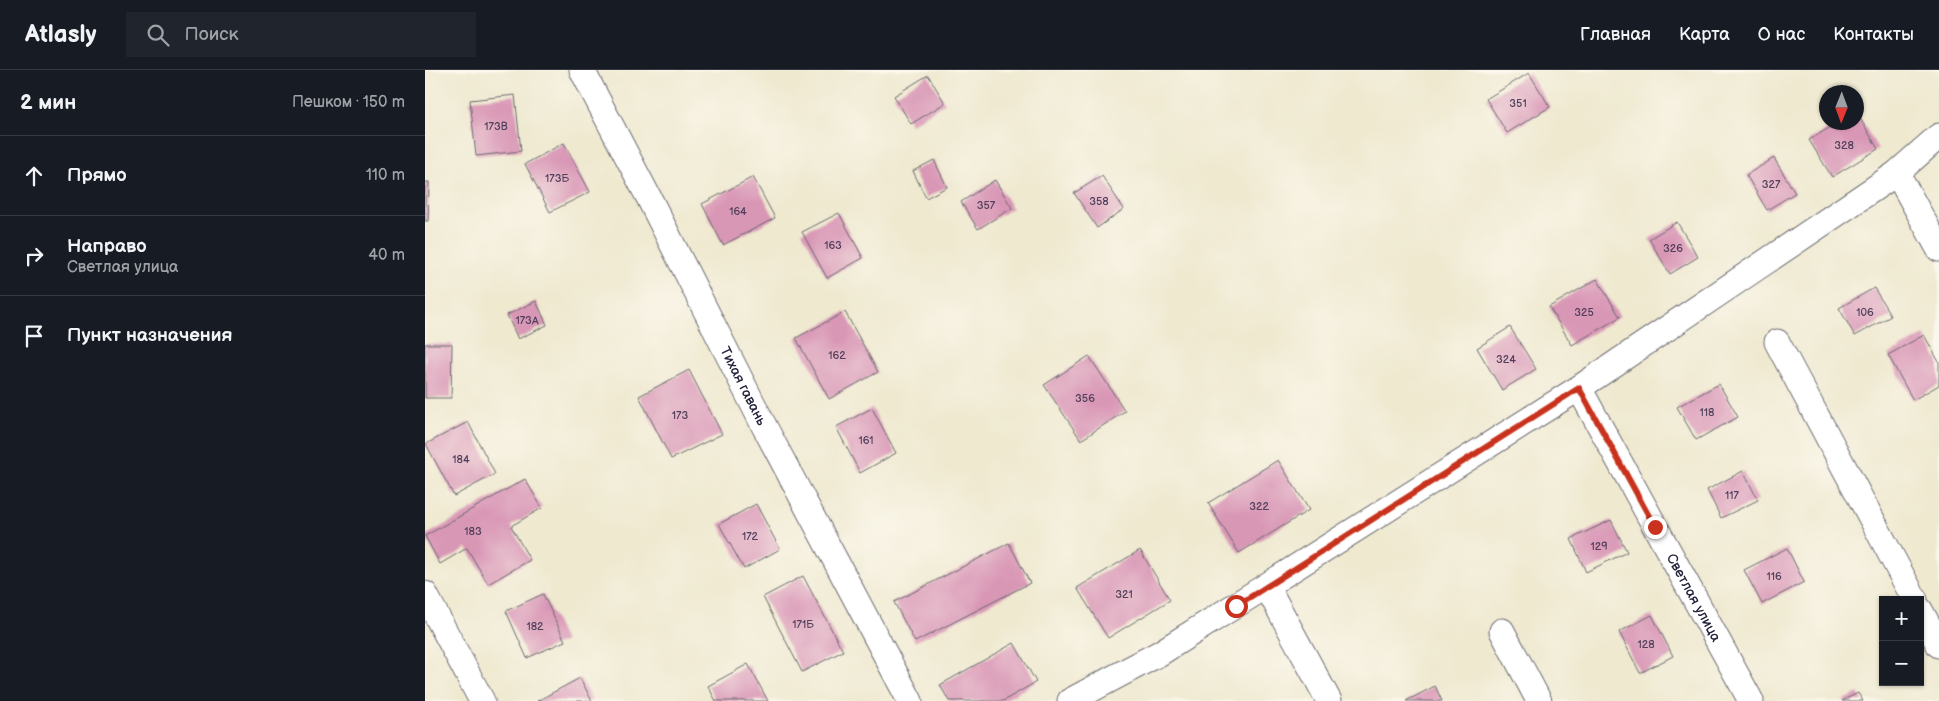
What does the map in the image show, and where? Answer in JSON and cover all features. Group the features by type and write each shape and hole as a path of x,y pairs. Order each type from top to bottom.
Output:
{"street":[{"name":"Тихая гавань","path":"582,70 762,422 909,701"},
{"path":"1070,701 1160,653 1579,388 1897,173 1939,136"},
{"path":"1897,173 1939,249"},
{"path":"1777,342 1913,596"},
{"name":"Светлая улица","path":"1579,388 1751,701"},
{"path":"1267,587 1329,701"},
{"path":"425,594 482,701"},
{"path":"1924,617 1939,645"},
{"path":"1502,631 1539,701"}],"building":[{"path":"1529,73 1550,107 1507,133 1486,99"},
{"path":"928,75 945,103 911,124 894,96"},
{"path":"515,95 521,151 476,156 470,100"},
{"path":"1864,125 1878,149 1832,177 1809,140 1826,130 1864,130"},
{"path":"564,143 590,192 550,212 525,164"},
{"path":"1774,158 1795,193 1767,210 1746,175"},
{"path":"934,160 947,187 926,198 913,171"},
{"path":"1102,176 1124,209 1097,228 1074,193"},
{"path":"753,177 775,218 723,245 702,204"},
{"path":"995,180 1012,208 978,229 961,202"},
{"path":"425,182 429,182 428,221 425,221"},
{"path":"839,213 863,258 827,278 802,232"},
{"path":"1677,222 1698,257 1670,274 1649,239"},
{"path":"1597,279 1620,317 1572,345 1549,307"},
{"path":"1874,288 1891,316 1855,336 1839,308"},
{"path":"536,301 547,325 518,339 507,315"},
{"path":"845,312 878,372 829,399 796,338"},
{"path":"1510,327 1536,369 1502,390 1477,348"},
{"path":"1924,335 1939,362 1939,385 1913,400 1888,355"},
{"path":"425,344 452,344 451,398 425,398"},
{"path":"1089,356 1125,411 1081,440 1044,385"},
{"path":"689,370 722,434 671,459 639,396"},
{"path":"1719,384 1738,417 1696,440 1677,407"},
{"path":"872,408 896,453 860,473 836,427"},
{"path":"468,422 495,474 454,496 426,444"},
{"path":"1278,460 1309,510 1239,553 1208,503"},
{"path":"1743,471 1758,500 1721,518 1707,490"},
{"path":"525,479 542,508 511,526 530,560 488,584 467,548 440,564 425,536"},
{"path":"756,504 780,549 744,569 719,524"},
{"path":"1611,520 1627,552 1586,572 1571,539"},
{"path":"1009,543 1030,583 915,642 894,602"},
{"path":"1787,548 1804,582 1762,604 1744,570"},
{"path":"1140,550 1170,600 1108,638 1077,588"},
{"path":"803,576 843,651 802,672 763,597"},
{"path":"543,594 565,641 527,658 506,611"},
{"path":"1652,615 1673,656 1640,673 1619,632"},
{"path":"1014,643 1036,682 1003,701 949,701 940,685"},
{"path":"748,664 768,701 716,701 708,686"},
{"path":"580,678 592,701 537,701"},
{"path":"1435,686 1442,701 1406,701"},
{"path":"1858,693 1863,701 1842,701"}],"route":[{"path":"1236,606 1579,388 1655,527"}]}
